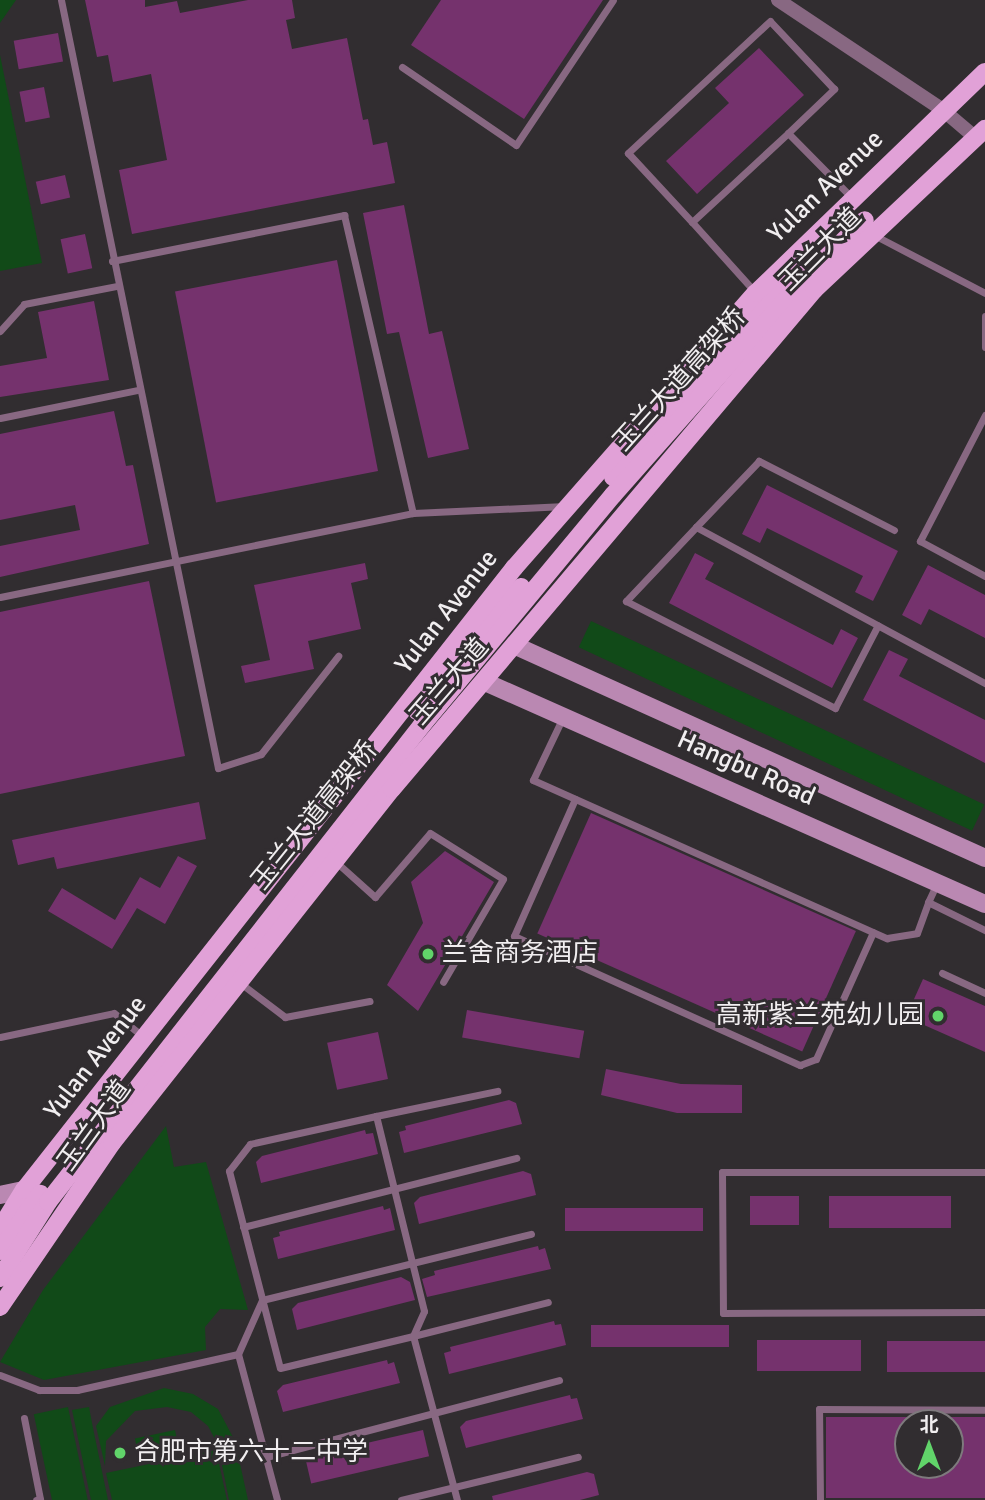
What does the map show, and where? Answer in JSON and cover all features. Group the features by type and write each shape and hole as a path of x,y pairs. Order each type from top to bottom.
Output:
{"main road":[{"name":"Yulan Avenue","path":"0,1229 24,1190 514,568 755,293 862,216 943,110 985,72"},
{"name":"玉兰大道","path":"0,1307 112,1143 238,982 335,860 814,290 862,216 980,134"},
{"name":"玉兰大道高架桥","path":"0,1251 409,721 734,336 862,216"},
{"name":"玉兰大道高架桥","path":"0,1278 48,1202 440,704 612,495 862,216"},
{"name":"Hangbu Road","path":"516,646 985,858"},
{"name":"Hangbu Road","path":"485,682 985,904"},
{"path":"0,1195 24,1190"}],"street":[{"path":"778,0 980,134"}],"lane":[{"path":"61,0 138,390 218,768 261,754 338,656"},
{"path":"402,67 516,145 613,0"},
{"path":"692,222 834,89 770,21 628,153 755,293"},
{"path":"788,133 862,216 985,293"},
{"path":"112,261 344,215 413,513"},
{"path":"0,331 24,304 117,286"},
{"path":"985,316 985,347"},
{"path":"0,418 138,390"},
{"path":"985,415 920,541 985,576"},
{"path":"878,625 835,708 626,601 759,461 894,530"},
{"path":"0,597 413,513 569,506"},
{"path":"696,527 985,683"},
{"path":"564,716 533,780 575,799 887,938 917,933 937,883"},
{"path":"575,799 514,936 800,1065 816,1059 873,932"},
{"path":"335,860 375,897 430,833 503,879 443,982"},
{"path":"928,902 985,930"},
{"path":"942,972 985,993"},
{"path":"238,982 285,1017 370,1001"},
{"path":"0,1037 114,1013 145,1038"},
{"path":"497,1091 250,1144 229,1171 280,1368 548,1302"},
{"path":"376,1116 424,1311 412,1336 457,1500"},
{"path":"243,1227 516,1158"},
{"path":"985,1172 722,1172 723,1313 985,1312"},
{"path":"262,1300 531,1234"},
{"path":"262,1300 238,1354 277,1500"},
{"path":"0,1375 39,1390 77,1390 238,1354"},
{"path":"266,1457 559,1380"},
{"path":"820,1500 819,1409 985,1410"},
{"path":"24,1418 39,1500"},
{"path":"401,1500 578,1457"}],"green space":[{"path":"0,0 16,0 0,23"},
{"path":"0,55 42,263 0,271"},
{"path":"591,621 984,804 972,831 579,647"},
{"path":"166,1126 174,1167 206,1162 248,1310 220,1309 205,1327 206,1350 44,1380 0,1362 43,1290"},
{"path":"164,1388 193,1394 218,1409 235,1441 248,1500 229,1500 218,1445 208,1426 191,1412 167,1407 135,1411 106,1441 105,1466 96,1426 110,1407"},
{"path":"68,1407 88,1500 52,1500 34,1414"},
{"path":"89,1407 108,1500 91,1500 72,1410"},
{"path":"175,1430 179,1449 139,1457 135,1439"},
{"path":"216,1450 227,1500 112,1500 106,1473"}],"building":[{"path":"85,0 145,0 145,7 177,1 180,13 248,0 292,0 295,18 286,20 292,49 347,38 363,120 368,119 373,145 387,142 395,183 132,234 119,170 167,160 151,74 113,82 108,55 97,57"},
{"path":"441,0 603,0 524,119 411,45"},
{"path":"58,33 63,62 19,69 14,41"},
{"path":"759,48 804,95 697,194 666,161 729,103 715,88"},
{"path":"44,87 50,117 25,122 19,92"},
{"path":"65,175 70,197 41,204 36,182"},
{"path":"404,205 429,334 442,331 469,449 428,458 399,332 387,334 363,213"},
{"path":"85,234 92,268 68,273 61,239"},
{"path":"337,260 378,471 216,503 175,291"},
{"path":"94,301 109,380 0,397 0,366 47,358 38,312"},
{"path":"114,411 126,466 133,465 149,544 0,577 0,546 80,530 75,505 0,520 0,434"},
{"path":"767,485 898,551 873,601 855,592 863,576 767,528 760,543 742,534"},
{"path":"695,553 714,563 705,579 833,645 841,629 858,638 832,688 669,603"},
{"path":"365,563 368,579 351,583 361,629 308,641 314,669 245,683 241,666 270,660 254,585"},
{"path":"928,565 985,595 985,638 929,609 921,625 902,615"},
{"path":"149,581 185,756 0,794 0,612"},
{"path":"889,650 908,659 899,676 985,720 985,763 863,700"},
{"path":"199,802 206,839 57,869 54,857 18,865 12,840"},
{"path":"591,813 856,931 802,1052 537,934"},
{"name":"兰舍商务酒店","path":"445,851 494,882 418,1011 387,985 423,923 411,882"},
{"path":"178,856 197,866 165,924 137,908 112,949 48,911 62,888 115,920 140,877 160,888"},
{"path":"923,979 985,1006 985,1052 906,1017"},
{"path":"467,1010 584,1031 579,1058 462,1038"},
{"path":"378,1032 388,1079 337,1090 327,1043"},
{"path":"606,1069 681,1084 742,1085 742,1113 677,1113 601,1095"},
{"path":"509,1100 516,1103 522,1124 404,1153 399,1132 406,1130 405,1126"},
{"path":"365,1130 366,1134 373,1133 378,1154 261,1183 256,1162 262,1156"},
{"path":"523,1171 531,1174 536,1195 419,1224 414,1203 420,1197"},
{"path":"750,1196 799,1196 799,1225 750,1225"},
{"path":"829,1196 951,1196 951,1228 829,1228"},
{"path":"383,1206 384,1210 390,1208 395,1230 278,1259 273,1238 280,1236 279,1232"},
{"path":"565,1208 703,1208 703,1231 565,1231"},
{"path":"538,1246 539,1250 545,1248 551,1269 427,1297 422,1279 435,1275 434,1271"},
{"path":"401,1277 410,1282 415,1300 297,1330 292,1309 298,1303"},
{"path":"554,1321 555,1325 561,1324 566,1345 449,1374 444,1353 451,1351 450,1347"},
{"path":"591,1325 729,1325 729,1347 591,1347"},
{"path":"757,1340 861,1340 861,1371 757,1371"},
{"path":"887,1341 985,1341 985,1372 887,1372"},
{"path":"387,1360 388,1364 394,1362 400,1383 283,1412 277,1391 283,1385"},
{"path":"570,1395 571,1399 577,1398 583,1419 466,1448 460,1427 466,1421"},
{"path":"826,1417 894,1417 894,1479 964,1479 964,1417 985,1417 985,1498 826,1498"},
{"path":"423,1430 429,1456 311,1484 305,1457"},
{"path":"587,1472 594,1474 599,1495 580,1500 493,1500 492,1496"}],"place":[{"name":"兰舍商务酒店","path":"428,954"},
{"name":"高新紫兰苑幼儿园","path":"938,1016"},
{"name":"合肥市第六十二中学","path":"120,1453"}]}
